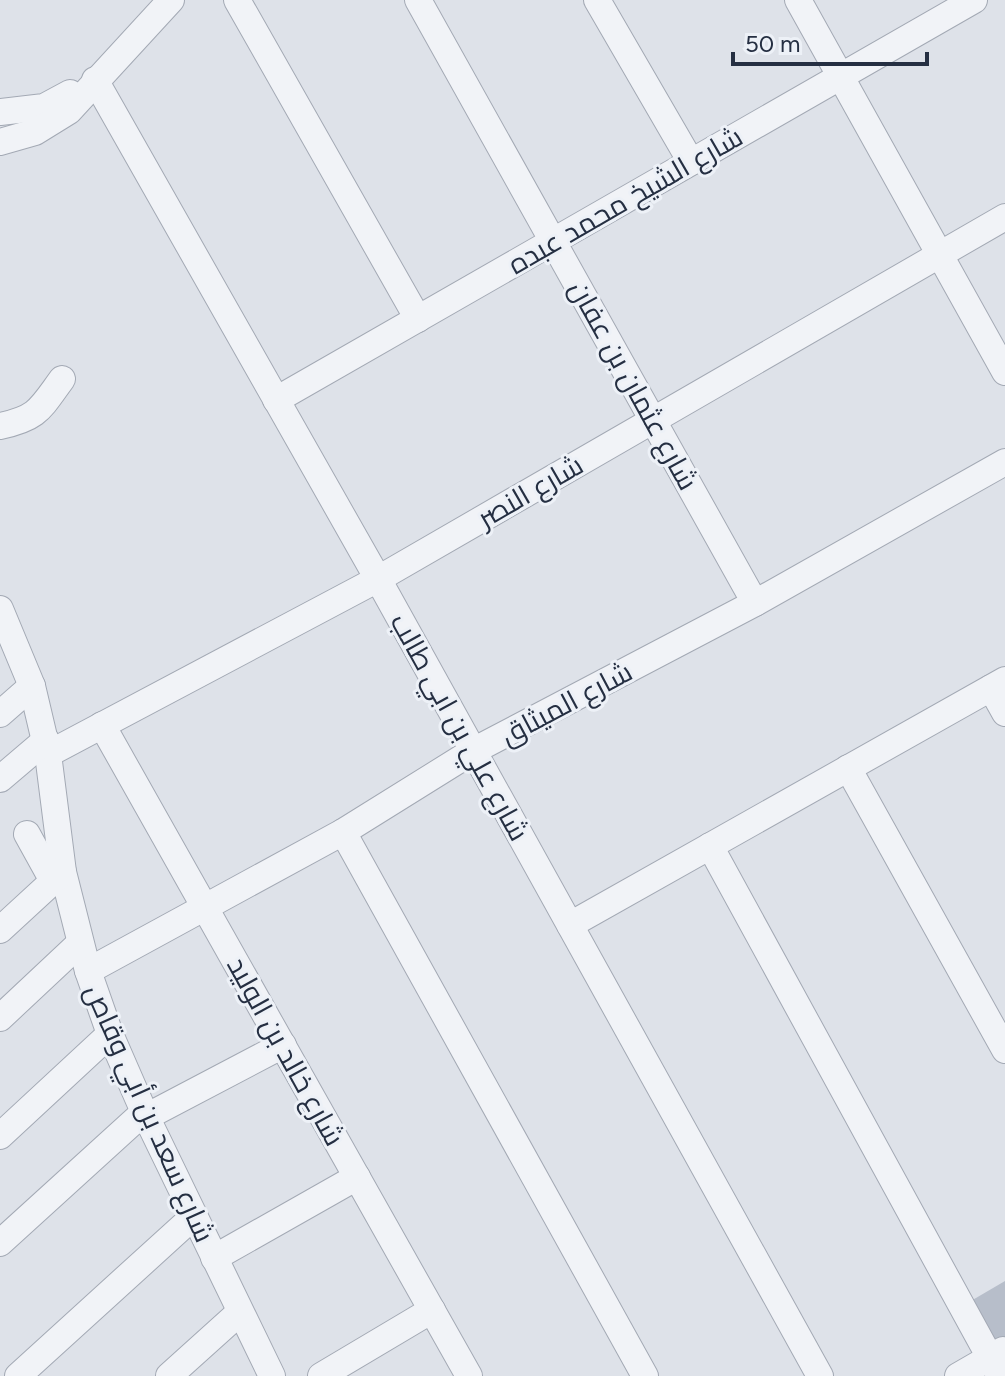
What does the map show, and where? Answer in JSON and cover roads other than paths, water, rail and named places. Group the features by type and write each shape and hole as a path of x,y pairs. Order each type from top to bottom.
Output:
{"street":[{"path":"0,142 35,132 69,111 171,0"},
{"path":"237,0 418,319"},
{"name":"شارع عثمان بن عفان","path":"418,0 755,603"},
{"path":"597,0 691,162"},
{"path":"798,0 1005,372"},
{"name":"شارع الشيخ محمد عبده","path":"276,400 974,0"},
{"path":"0,112 44,107 95,80"},
{"name":"شارع علي بن ابي طالب","path":"95,80 378,579 820,1376"},
{"name":"شارع النصر","path":"0,779 47,747 102,725 378,579 1005,217"},
{"path":"0,426 22,422 33,416 62,379"},
{"name":"شارع الميثاق","path":"88,971 343,832 473,751 755,603 1005,462"},
{"name":"شارع سعد بن أبي وقاص","path":"3,625 32,686 47,747 58,877 110,1034 145,1115 272,1376"},
{"path":"570,925 998,684 1005,713"},
{"path":"0,714 32,686"},
{"name":"شارع خالد بن الوليد","path":"102,725 469,1376"},
{"path":"848,768 1005,1050"},
{"path":"343,832 645,1376"},
{"path":"1,927 58,877 27,834"},
{"path":"710,846 998,1361 958,1376"},
{"path":"0,1018 80,943"},
{"path":"0,1136 110,1034"},
{"path":"0,1243 145,1115 283,1045"},
{"path":"214,1258 357,1177"},
{"path":"18,1376 194,1216"},
{"path":"321,1376 432,1310"},
{"path":"169,1376 240,1312"}]}
